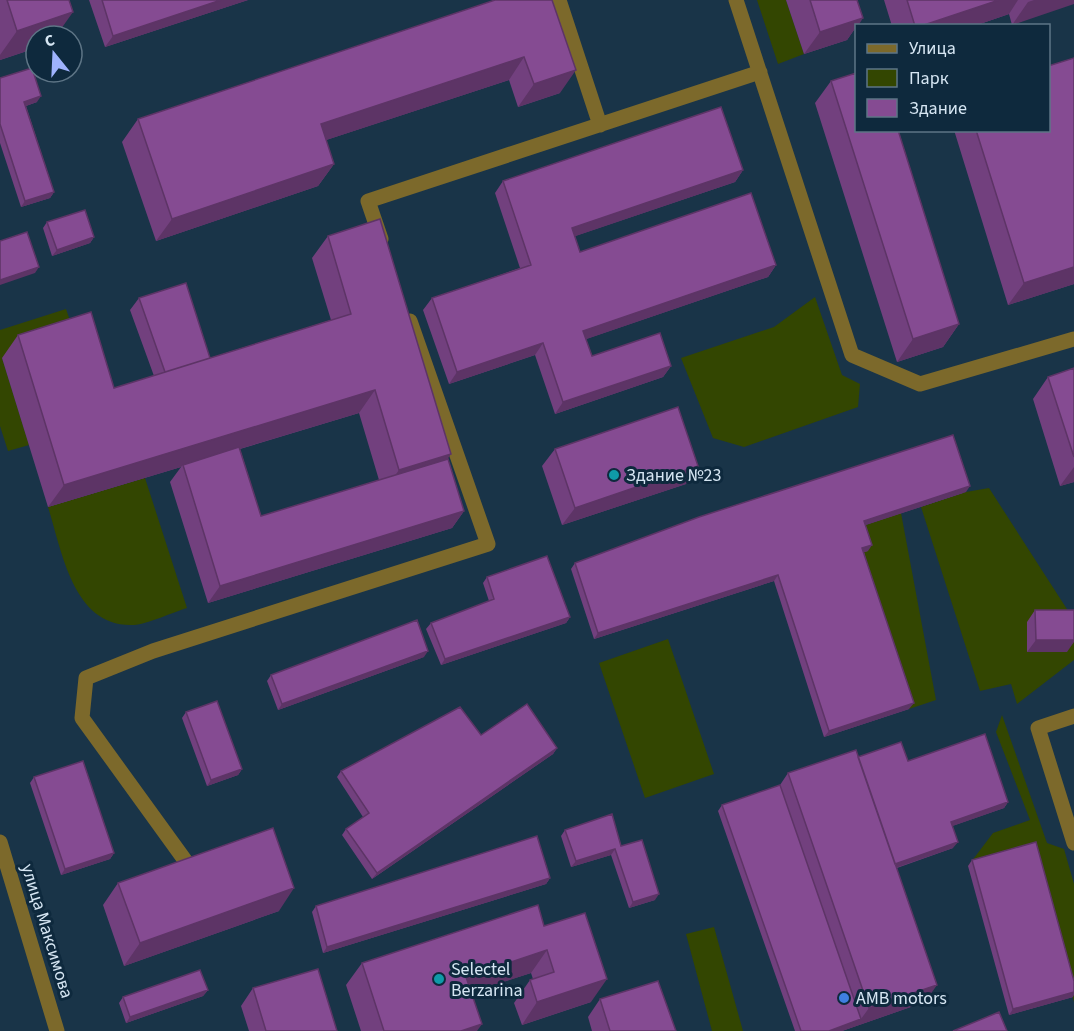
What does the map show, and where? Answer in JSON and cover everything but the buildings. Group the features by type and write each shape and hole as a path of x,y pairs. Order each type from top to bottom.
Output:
{"street":[{"path":"559,0 600,124"},
{"path":"736,0 852,355 920,384 1074,339"},
{"path":"387,256 368,201 760,72"},
{"path":"192,870 82,718 86,678 153,651 488,544 407,312"},
{"path":"1074,716 1038,728 1074,843"},
{"name":"улица Максимова","path":"0,842 57,1031"}],"green space":[{"path":"757,0 786,0 804,54 778,64"},
{"path":"815,297 842,375 860,384 858,407 744,447 713,438 681,358 774,327"},
{"path":"66,309 75,335 2,358 29,445 8,451 0,426 0,330"},
{"path":"145,478 187,608 139,624 113,623 97,614 84,601 73,584 48,507"},
{"path":"989,488 1074,620 1074,660 1017,704 1011,684 980,691 921,507 966,492"},
{"path":"901,513 936,700 909,709 858,554 860,527"},
{"path":"668,639 714,774 645,798 599,663"},
{"path":"1002,715 1047,843 1064,849 1074,884 1074,1002 1032,849 968,866 993,833 1030,820 996,732"},
{"path":"714,927 743,1031 712,1031 686,934"}],"place":[{"name":"Здание №23","path":"614,475"},
{"name":"Selectel Berzarina","path":"439,979"},
{"name":"AMB motors","path":"844,998"}]}
